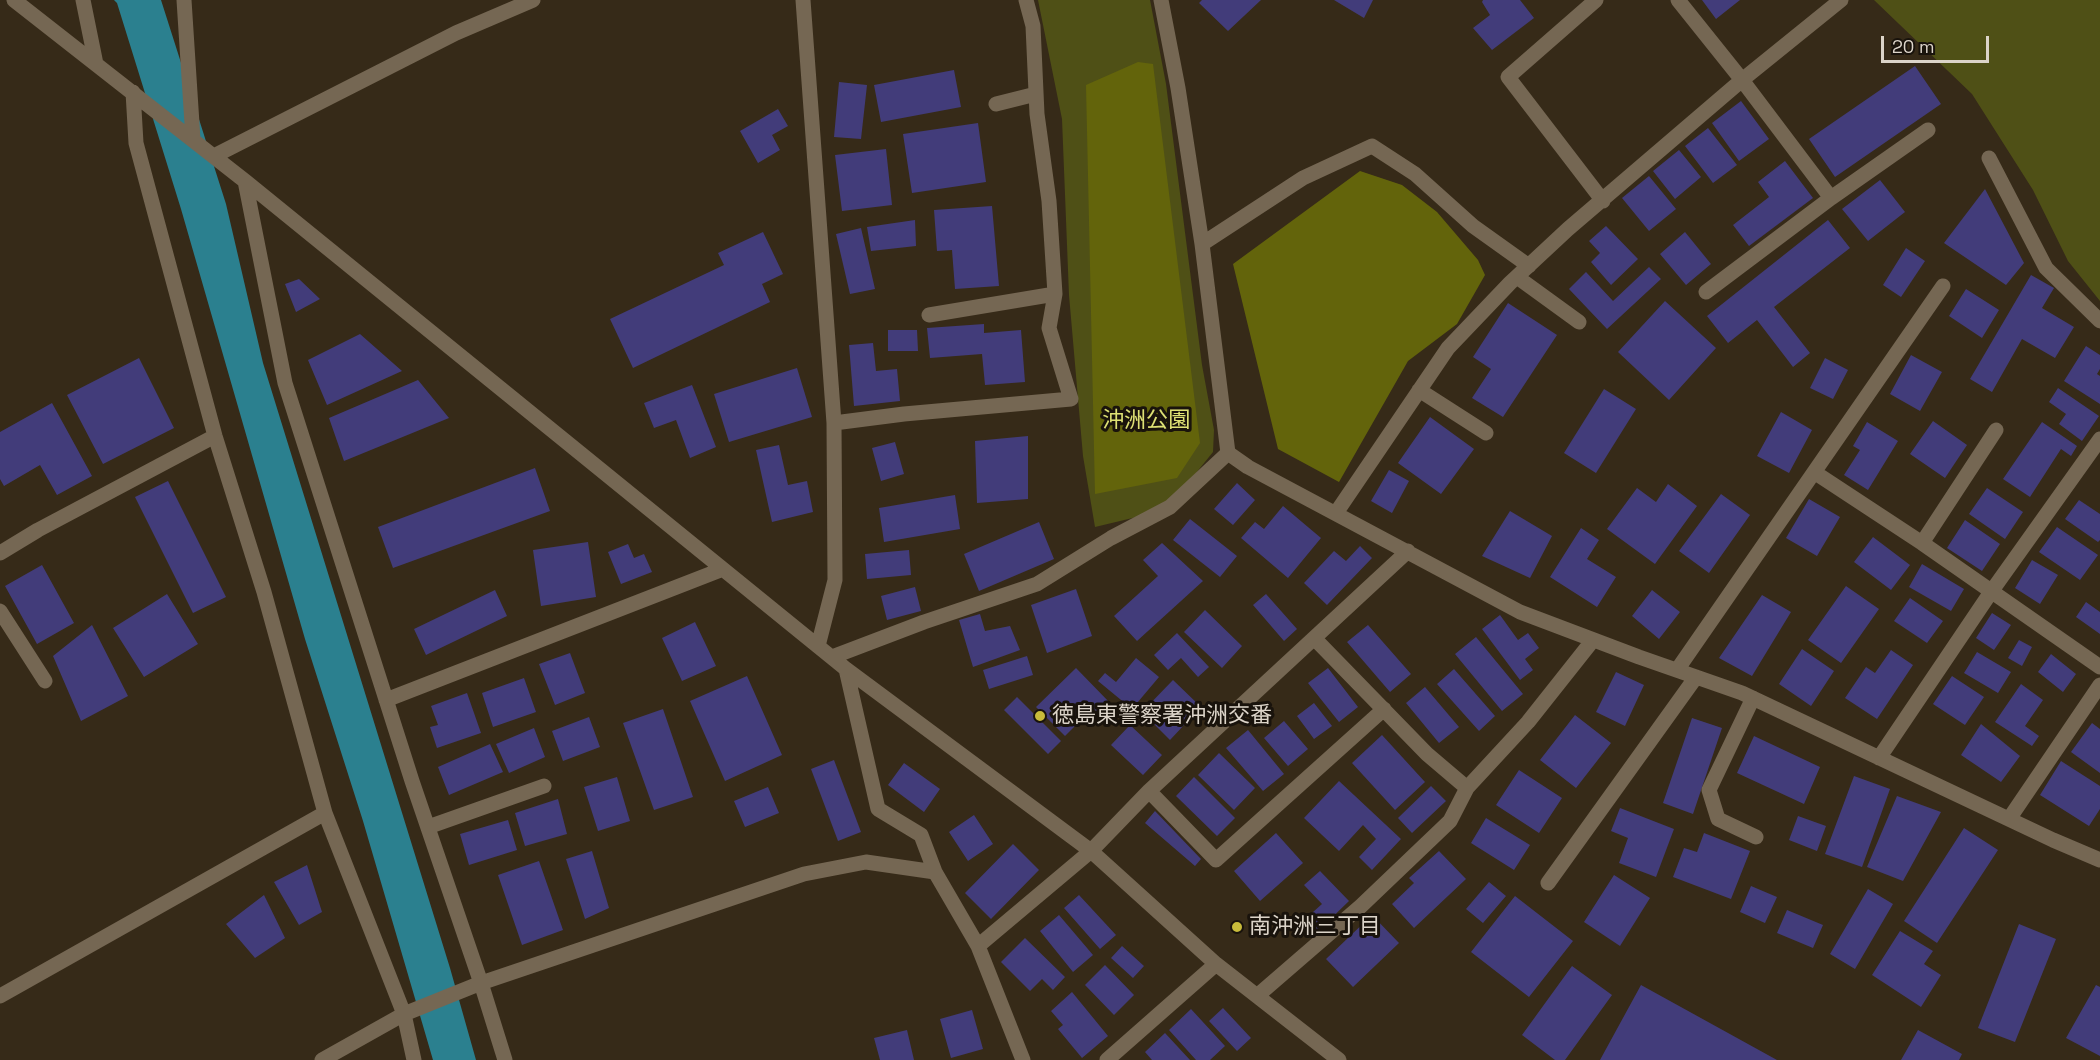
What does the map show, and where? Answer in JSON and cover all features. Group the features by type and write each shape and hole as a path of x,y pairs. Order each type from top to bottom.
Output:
{"street":[{"path":"14,0 194,139 846,669 1090,851 1216,964 1339,1060"},
{"path":"83,0 96,64"},
{"path":"184,0 194,139"},
{"path":"214,156 456,33 533,0"},
{"path":"803,0 834,423 836,580 818,646"},
{"path":"834,423 904,414 1071,399 1049,328 1055,294 1049,201 1037,114 1033,26 1026,0"},
{"path":"1161,0 1178,88 1202,244 1228,453 1248,466 1520,612 1753,698 2100,860"},
{"path":"1596,0 1508,77 1603,201"},
{"path":"1678,0 1832,198"},
{"path":"1336,513 1448,348 1517,277 1568,229 1742,80 1841,0"},
{"path":"133,92 136,143 215,436 264,592 325,813 404,1014 414,1060"},
{"path":"996,104 1036,94"},
{"path":"1706,292 1928,130"},
{"path":"1202,244 1303,178 1372,146 1415,174 1473,226 1529,266"},
{"path":"1989,158 2046,268 2100,321"},
{"path":"245,181 285,383 386,700 482,983 505,1060"},
{"path":"1517,277 1579,322"},
{"path":"1677,670 1943,286"},
{"path":"929,315 1055,294"},
{"path":"1419,390 1486,433"},
{"path":"1922,543 1996,430"},
{"path":"0,553 38,530 215,436"},
{"path":"1879,758 1991,592 2100,440"},
{"path":"832,657 924,621 1036,584 1111,538 1170,507 1228,453"},
{"path":"1814,472 1922,543 2100,667"},
{"path":"978,946 1090,851 1149,791 1408,551"},
{"path":"386,700 723,569"},
{"path":"0,611 45,681"},
{"path":"1314,638 1427,754 1467,788"},
{"path":"1257,996 1361,906 1450,821 1467,788 1528,722 1593,640"},
{"path":"846,669 878,809 921,835 935,872 978,946 1018,1059"},
{"path":"1548,883 1696,677"},
{"path":"2009,819 2100,686"},
{"path":"1753,698 1708,790 1718,819 1756,837"},
{"path":"1149,791 1216,860 1384,709"},
{"path":"428,827 544,786"},
{"path":"0,996 325,813"},
{"path":"322,1060 404,1014 482,983 804,874 866,862 935,872"},
{"path":"1107,1060 1216,964"}],"green space":[{"name":"沖洲公園","path":"1038,0 1150,0 1166,84 1202,365 1214,430 1213,452 1166,510 1095,527 1083,456 1069,295 1062,119"},
{"path":"1874,0 2100,0 2100,301 2068,261 2033,190 1972,94"},
{"name":"沖洲公園","path":"1138,62 1153,64 1200,443 1177,478 1095,494 1086,85"},
{"path":"1360,171 1402,185 1437,212 1478,260 1485,275 1457,324 1408,361 1339,482 1278,449 1233,264"}],"water":[{"path":"114,0 161,0 226,204 263,363 450,968 476,1060 433,1060 363,821 305,639 181,209 117,3"}],"building":[{"path":"1202,0 1261,0 1228,31 1199,3"},
{"path":"1334,0 1373,0 1364,18"},
{"path":"1483,0 1520,0 1534,18 1492,50 1473,28 1490,15"},
{"path":"1702,0 1740,0 1716,19"},
{"path":"1915,66 1941,104 1835,177 1809,139"},
{"path":"954,70 961,107 881,122 874,85"},
{"path":"839,82 867,85 861,139 834,137"},
{"path":"1741,101 1769,139 1739,161 1712,123"},
{"path":"778,109 788,126 772,135 780,150 758,163 740,131"},
{"path":"978,123 986,182 912,193 903,134"},
{"path":"1708,128 1737,165 1713,183 1685,146"},
{"path":"886,149 892,205 842,211 835,155"},
{"path":"1679,150 1701,177 1675,199 1653,171"},
{"path":"1785,161 1813,198 1749,246 1733,225 1769,197 1758,182"},
{"path":"1649,176 1676,209 1649,231 1622,198"},
{"path":"1880,180 1905,212 1868,241 1842,209"},
{"path":"1985,189 2024,263 2006,285 1944,243"},
{"path":"992,206 999,286 955,289 952,250 937,251 934,210"},
{"path":"915,220 916,246 871,251 867,227"},
{"path":"1828,220 1850,248 1774,307 1810,353 1793,367 1757,320 1728,343 1707,316"},
{"path":"1606,226 1638,259 1611,285 1591,262 1600,253 1589,241"},
{"path":"861,228 875,289 850,294 836,234"},
{"path":"763,232 783,274 762,284 770,302 633,368 610,319 724,265 718,253"},
{"path":"1685,232 1711,264 1686,285 1660,254"},
{"path":"1906,248 1925,261 1901,297 1883,285"},
{"path":"1649,267 1661,279 1607,329 1569,289 1586,272 1613,301"},
{"path":"2031,275 2054,288 2042,308 2074,327 2055,358 2022,339 1992,392 1970,379"},
{"path":"299,279 320,299 296,312 285,284"},
{"path":"1966,289 1999,310 1982,338 1949,316"},
{"path":"1665,301 1716,348 1669,400 1618,352"},
{"path":"1508,303 1557,335 1503,417 1472,398 1491,369 1473,357"},
{"path":"984,324 984,333 1021,330 1025,382 985,385 982,354 930,358 927,328"},
{"path":"888,330 917,330 918,351 888,351"},
{"path":"360,334 402,371 327,405 308,360"},
{"path":"873,343 876,371 897,369 900,401 854,406 849,345"},
{"path":"2086,346 2100,355 2100,369 2097,374 2100,376 2100,404 2064,381"},
{"path":"1911,355 1942,372 1920,411 1890,394"},
{"path":"139,358 174,428 103,464 67,395"},
{"path":"1825,358 1848,370 1833,399 1810,388"},
{"path":"797,368 812,417 729,442 714,394"},
{"path":"418,380 449,418 344,461 329,418"},
{"path":"692,385 716,447 690,458 676,420 654,428 644,403"},
{"path":"2058,388 2099,416 2082,441 2059,424 2066,414 2049,402"},
{"path":"1604,389 1636,409 1596,473 1564,453"},
{"path":"52,403 92,476 57,495 40,465 4,486 0,479 0,432"},
{"path":"1781,412 1812,430 1789,473 1757,456"},
{"path":"1430,417 1474,449 1441,494 1398,463"},
{"path":"1933,421 1967,445 1945,478 1910,454"},
{"path":"1867,422 1898,441 1868,490 1844,475 1860,450 1853,446"},
{"path":"2042,422 2077,446 2071,456 2061,449 2030,497 2003,479"},
{"path":"1028,436 1028,499 977,503 975,441"},
{"path":"895,442 904,474 881,481 872,448"},
{"path":"779,445 788,485 807,481 813,512 772,522 756,450"},
{"path":"535,468 550,511 393,568 378,527"},
{"path":"1389,470 1409,481 1392,513 1371,501"},
{"path":"168,481 226,597 193,613 135,497"},
{"path":"1237,483 1255,500 1233,525 1214,509"},
{"path":"1668,484 1697,506 1655,564 1607,529 1637,488 1656,502"},
{"path":"1987,488 2023,512 2005,539 1969,514"},
{"path":"1721,494 1750,515 1709,573 1679,551"},
{"path":"955,495 960,529 884,542 879,508"},
{"path":"1809,499 1840,517 1817,556 1786,538"},
{"path":"2079,500 2100,514 2100,540 2098,542 2065,519"},
{"path":"1283,506 1321,538 1288,578 1241,538 1255,522 1264,529"},
{"path":"1510,511 1552,536 1530,578 1482,556"},
{"path":"1190,519 1237,556 1220,577 1173,540"},
{"path":"1965,520 2000,544 1982,571 1947,548"},
{"path":"1039,522 1054,559 979,591 964,554"},
{"path":"2057,527 2098,555 2080,580 2039,552"},
{"path":"1581,528 1599,540 1587,559 1616,577 1597,607 1550,577"},
{"path":"1873,537 1910,565 1891,590 1854,562"},
{"path":"588,542 596,597 541,606 533,550"},
{"path":"1162,543 1203,581 1137,641 1114,616 1158,576 1143,560"},
{"path":"628,544 634,558 644,554 652,572 621,584 608,552"},
{"path":"1360,546 1372,558 1327,605 1304,583 1334,551 1346,561"},
{"path":"909,550 911,575 867,579 865,554"},
{"path":"2032,560 2058,575 2040,604 2015,588"},
{"path":"1922,564 1964,589 1951,611 1909,587"},
{"path":"42,565 74,623 37,644 5,586"},
{"path":"1846,586 1879,609 1841,663 1808,640"},
{"path":"915,587 921,611 887,620 881,596"},
{"path":"1076,589 1092,636 1047,653 1031,605"},
{"path":"495,590 507,616 426,655 414,629"},
{"path":"1652,590 1680,612 1659,639 1632,616"},
{"path":"167,594 198,644 144,677 113,628"},
{"path":"1266,594 1297,629 1284,641 1253,605"},
{"path":"1762,595 1791,612 1752,676 1719,658"},
{"path":"1910,598 1943,621 1927,643 1894,621"},
{"path":"2086,602 2100,612 2100,634 2076,617"},
{"path":"1205,610 1242,646 1222,668 1184,632"},
{"path":"1992,613 2011,625 1994,650 1976,638"},
{"path":"980,614 985,631 1010,626 1020,650 973,667 959,620"},
{"path":"1500,615 1518,640 1528,633 1539,648 1525,659 1533,670 1520,680 1482,629"},
{"path":"695,622 716,666 682,681 662,638"},
{"path":"92,625 128,696 81,721 53,656"},
{"path":"1368,625 1411,674 1390,692 1347,642"},
{"path":"1177,633 1209,667 1198,677 1181,658 1168,670 1154,655"},
{"path":"1476,637 1523,694 1502,711 1455,654"},
{"path":"2019,640 2032,647 2022,666 2008,658"},
{"path":"1802,649 1834,671 1811,706 1779,684"},
{"path":"1891,650 1913,665 1877,719 1845,698 1866,667 1875,673"},
{"path":"1977,652 2011,672 1998,693 1964,673"},
{"path":"570,653 585,693 555,705 539,664"},
{"path":"2051,654 2076,674 2063,692 2038,672"},
{"path":"1027,656 1033,675 989,689 983,670"},
{"path":"1136,658 1159,677 1132,709 1098,681 1105,673 1116,682"},
{"path":"1076,668 1111,704 1100,715 1093,708 1065,736 1036,707"},
{"path":"1328,668 1358,707 1339,722 1308,683"},
{"path":"1454,669 1495,716 1479,731 1437,684"},
{"path":"1616,672 1644,685 1625,726 1596,712"},
{"path":"747,676 782,755 725,781 690,701"},
{"path":"1952,676 1984,697 1965,725 1933,704"},
{"path":"524,678 536,712 493,727 482,693"},
{"path":"1173,680 1201,707 1170,740 1142,712"},
{"path":"2021,684 2043,700 2025,726 2039,736 2032,746 1995,722"},
{"path":"1425,687 1459,727 1439,743 1406,703"},
{"path":"467,693 481,733 437,748 430,727 438,725 431,706"},
{"path":"1017,697 1061,741 1048,754 1004,710"},
{"path":"1314,703 1332,726 1314,739 1297,716"},
{"path":"663,709 693,797 654,810 623,723"},
{"path":"1575,715 1611,743 1576,788 1540,760"},
{"path":"589,717 600,747 563,761 552,731"},
{"path":"1692,718 1722,728 1693,814 1663,803"},
{"path":"1284,721 1308,749 1288,766 1264,738"},
{"path":"2092,723 2100,729 2100,773 2071,752"},
{"path":"1981,724 2020,756 2001,782 1961,755"},
{"path":"1130,725 1162,755 1143,775 1111,745"},
{"path":"534,728 545,757 509,773 496,744"},
{"path":"1248,730 1284,774 1263,791 1226,748"},
{"path":"1382,735 1425,782 1395,810 1352,763"},
{"path":"1754,736 1820,767 1804,804 1737,773"},
{"path":"490,744 503,772 449,795 438,767"},
{"path":"1219,753 1255,788 1234,810 1198,775"},
{"path":"834,760 861,832 838,841 811,769"},
{"path":"2061,761 2100,786 2100,809 2089,826 2040,795"},
{"path":"904,763 940,789 924,812 888,785"},
{"path":"1519,770 1562,798 1539,833 1496,805"},
{"path":"1854,776 1890,789 1862,867 1825,854"},
{"path":"617,777 630,821 598,831 584,787"},
{"path":"1194,777 1235,818 1217,836 1176,796"},
{"path":"1339,781 1401,839 1372,870 1359,857 1376,839 1363,825 1339,851 1304,818"},
{"path":"1431,786 1446,801 1412,833 1398,818"},
{"path":"768,787 779,813 745,827 734,801"},
{"path":"1897,796 1941,812 1903,881 1867,867"},
{"path":"558,799 567,834 525,846 515,813"},
{"path":"1620,808 1674,829 1656,877 1619,863 1628,838 1611,831"},
{"path":"1155,811 1201,859 1195,866 1145,823"},
{"path":"974,815 993,844 968,861 949,832"},
{"path":"1798,816 1826,826 1817,851 1789,840"},
{"path":"1486,818 1530,845 1514,870 1471,843"},
{"path":"508,820 517,850 469,865 460,834"},
{"path":"1964,828 1998,850 1937,943 1904,921"},
{"path":"1276,833 1303,863 1260,901 1234,871"},
{"path":"1704,833 1750,851 1731,899 1673,877 1684,848 1697,852"},
{"path":"1013,844 1039,870 991,919 965,893"},
{"path":"592,851 609,908 585,919 566,859"},
{"path":"1439,851 1466,879 1414,928 1392,904 1414,883 1409,878"},
{"path":"539,861 563,930 522,945 498,875"},
{"path":"307,865 322,912 299,925 274,882"},
{"path":"1320,871 1349,901 1315,934 1303,921 1322,904 1304,885"},
{"path":"1614,875 1650,898 1620,946 1584,922"},
{"path":"1489,882 1506,896 1483,923 1466,909"},
{"path":"1751,886 1777,897 1765,923 1740,912"},
{"path":"1868,889 1893,904 1855,969 1830,954"},
{"path":"264,895 285,938 255,958 226,924"},
{"path":"1079,895 1116,935 1100,949 1064,908"},
{"path":"1515,896 1573,941 1529,997 1471,952"},
{"path":"1787,910 1823,925 1813,948 1777,933"},
{"path":"1059,915 1093,955 1073,972 1040,931"},
{"path":"1372,915 1399,943 1353,987 1326,959"},
{"path":"2019,924 2056,939 2015,1042 1978,1028"},
{"path":"1900,931 1933,951 1924,964 1941,975 1921,1007 1872,975"},
{"path":"1025,938 1065,977 1053,990 1042,979 1030,991 1001,962"},
{"path":"1122,946 1144,966 1133,978 1111,958"},
{"path":"1105,965 1134,995 1114,1015 1085,985"},
{"path":"1572,966 1612,995 1565,1060 1555,1060 1522,1035"},
{"path":"1641,985 1777,1060 1600,1060"},
{"path":"2096,985 2100,987 2100,1056 2066,1038"},
{"path":"1072,992 1108,1036 1082,1058 1058,1029 1063,1025 1051,1011"},
{"path":"1223,1008 1251,1038 1237,1051 1209,1021"},
{"path":"1191,1009 1225,1046 1210,1060 1196,1060 1169,1030"},
{"path":"972,1010 983,1049 951,1058 940,1019"},
{"path":"907,1030 914,1060 880,1060 874,1038"},
{"path":"1918,1030 1962,1054 1959,1060 1901,1060"},
{"path":"1165,1033 1190,1060 1152,1060 1145,1052"}],"place":[{"name":"徳島東警察署沖洲交番","path":"1040,716"},
{"name":"南沖洲三丁目","path":"1237,927"}]}
